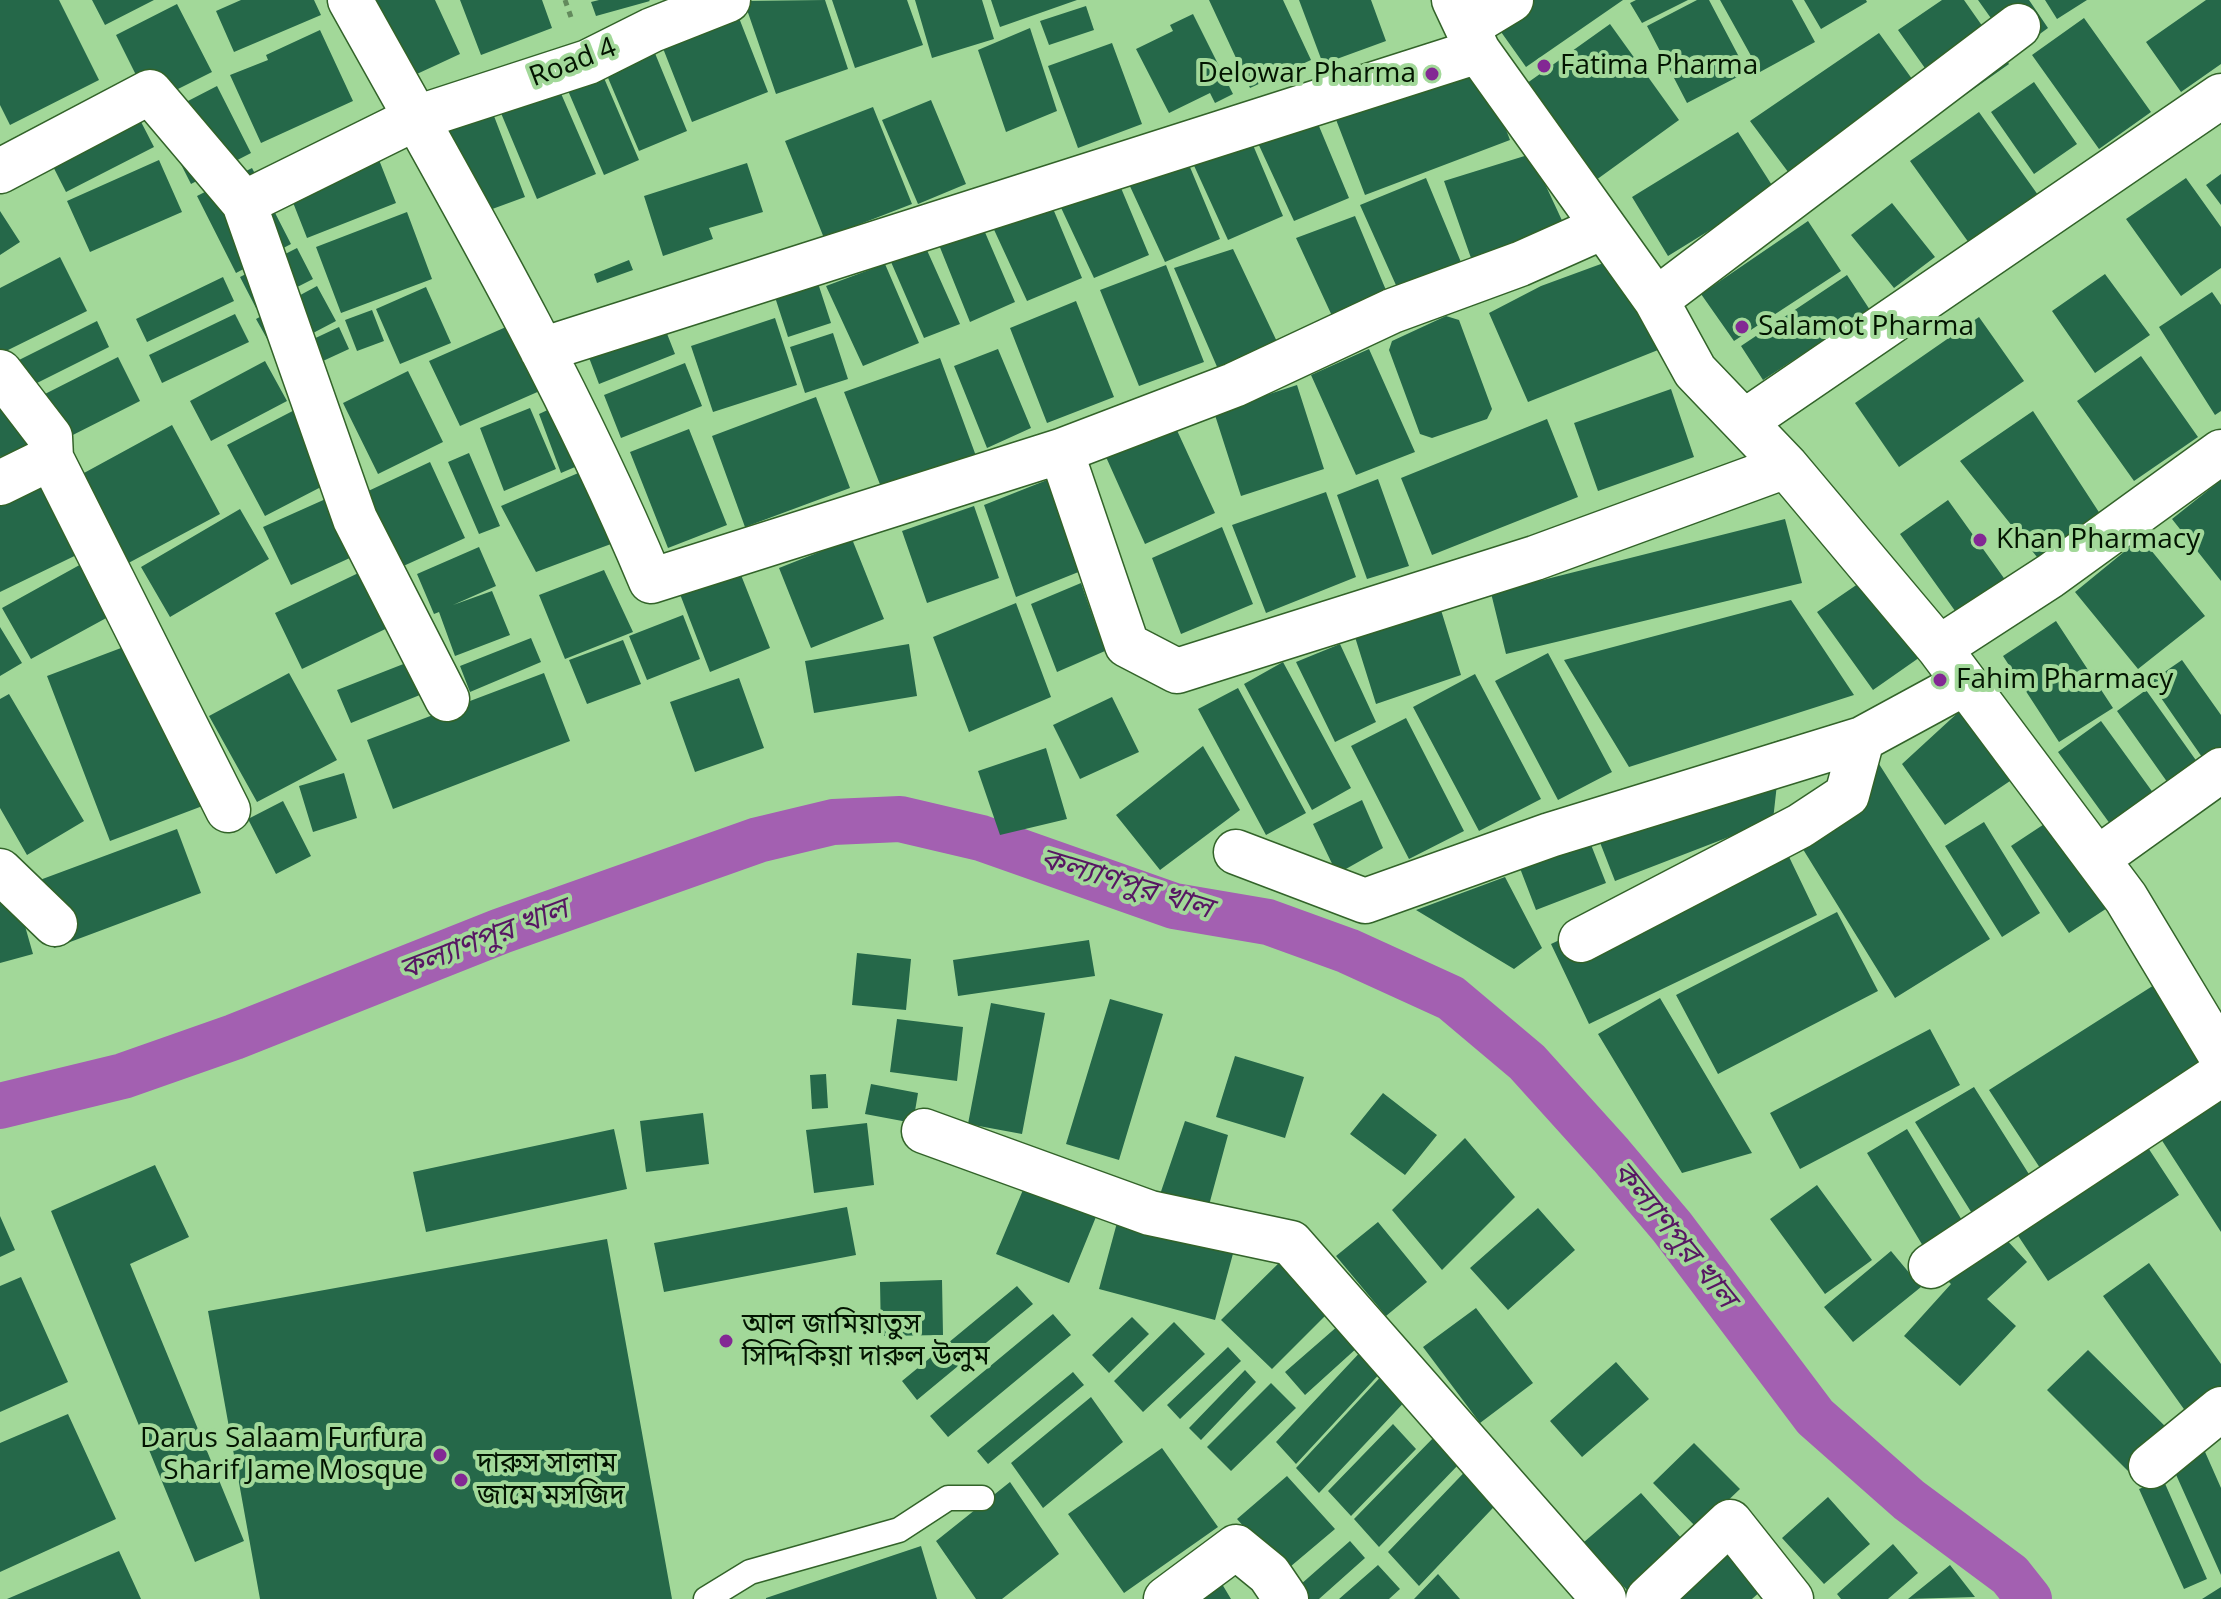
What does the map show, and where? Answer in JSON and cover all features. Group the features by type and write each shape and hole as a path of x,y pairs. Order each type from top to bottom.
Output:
{"street":[{"path":"350,0 542,350 610,483 651,581 1061,451 1234,385 1392,311 1520,264 1603,227"},
{"name":"Road 4","path":"244,203 416,118 588,62 652,30 728,0"},
{"path":"542,350 1467,25 1511,0"},
{"path":"1467,25 1656,300 1695,371 1786,466 1939,648 2126,898 2221,1056"},
{"path":"1656,300 2018,26"},
{"path":"0,171 150,92 244,203 355,519 447,699"},
{"path":"1744,422 2221,96"},
{"path":"0,372 50,437 51,458 228,810"},
{"path":"1061,451 1127,645 1177,671 1535,558 1786,466"},
{"path":"1939,648 2050,576 2221,452"},
{"path":"0,483 51,458"},
{"path":"1236,852 1365,901 1550,835 1862,739 1965,683"},
{"path":"1581,940 1800,826 1847,795 1862,739"},
{"path":"2097,859 2221,770"},
{"path":"0,871 55,924"},
{"path":"1931,1266 2221,1074"},
{"path":"924,1131 1150,1213 1291,1243 1604,1599"},
{"path":"2151,1466 2221,1409"},
{"path":"1648,1599 1730,1522 1791,1599"},
{"path":"1166,1599 1236,1547 1269,1574 1286,1599"}],"lane":[{"path":"706,1599 750,1572 899,1530 948,1498 982,1498"}],"building":[{"path":"0,0 59,0 99,80 10,125 0,105"},
{"path":"92,0 154,0 105,25"},
{"path":"241,0 314,0 321,15 234,52 216,11"},
{"path":"352,0 435,0 460,54 391,86"},
{"path":"460,0 542,0 552,28 481,55"},
{"path":"732,0 768,92 692,122 655,28"},
{"path":"825,0 848,69 776,94 744,1"},
{"path":"832,0 907,0 923,45 855,68"},
{"path":"915,0 982,0 994,39 932,58"},
{"path":"991,0 1077,0 1000,27"},
{"path":"1209,0 1283,0 1311,60 1250,88"},
{"path":"1299,0 1371,0 1386,41 1323,64"},
{"path":"1496,0 1623,0 1526,67 1484,8"},
{"path":"1636,0 1688,0 1642,23 1630,3"},
{"path":"1697,0 1709,0 1747,72 1687,103 1647,26"},
{"path":"1720,0 1792,0 1815,42 1760,72"},
{"path":"1804,0 1866,0 1867,2 1821,29"},
{"path":"1942,0 1964,0 2009,64 1951,105 1898,30"},
{"path":"1978,0 2029,0 2048,28 2015,52"},
{"path":"2045,0 2087,0 2057,19"},
{"path":"2206,0 2221,0 2221,64 2181,92 2146,42"},
{"path":"650,1 596,16 591,2"},
{"path":"177,4 212,72 150,103 116,35"},
{"path":"1086,6 1094,30 1049,45 1040,21"},
{"path":"1193,14 1233,94 1215,103 1210,93 1169,113 1136,49 1173,31 1170,25"},
{"path":"2084,18 2151,112 2099,149 2032,55"},
{"path":"1610,24 1679,120 1585,188 1516,91"},
{"path":"1030,28 1057,111 1006,132 978,50"},
{"path":"320,30 353,101 261,143 230,75 268,60 266,55"},
{"path":"1879,33 1938,115 1812,204 1750,121"},
{"path":"1112,43 1142,124 1078,148 1048,66"},
{"path":"652,46 687,131 639,151 603,66"},
{"path":"1475,48 1510,140 1365,195 1330,104"},
{"path":"601,71 639,160 604,175 566,86"},
{"path":"556,82 596,174 537,199 498,106"},
{"path":"2034,82 2077,144 2034,174 1991,112"},
{"path":"122,85 154,147 66,192 34,129"},
{"path":"217,86 251,153 191,184 157,117"},
{"path":"931,100 966,184 918,204 882,120"},
{"path":"489,103 525,197 465,219 430,126"},
{"path":"873,107 912,204 824,238 785,141"},
{"path":"1979,112 2038,195 1969,243 1910,161"},
{"path":"1316,119 1349,198 1294,221 1257,141"},
{"path":"1738,132 1775,190 1668,256 1632,197"},
{"path":"370,137 396,203 307,238 281,172"},
{"path":"1250,138 1283,216 1228,240 1191,159"},
{"path":"1531,154 1566,229 1471,258 1444,181"},
{"path":"159,160 182,212 90,252 67,201"},
{"path":"1187,160 1220,239 1165,262 1128,182"},
{"path":"747,163 763,212 709,228 713,239 663,256 644,196"},
{"path":"252,168 291,244 236,273 197,196"},
{"path":"2221,174 2221,205 2206,185"},
{"path":"1116,176 1149,255 1094,278 1056,197"},
{"path":"1426,178 1468,279 1404,303 1360,205"},
{"path":"2186,178 2221,227 2221,268 2181,296 2126,219"},
{"path":"1049,199 1082,278 1027,301 990,221"},
{"path":"1892,203 1935,257 1894,288 1851,235"},
{"path":"0,211 20,242 0,255"},
{"path":"407,212 432,279 341,313 316,247"},
{"path":"1355,216 1388,295 1333,318 1296,238"},
{"path":"1808,221 1841,271 1734,341 1701,294"},
{"path":"981,223 1015,302 970,322 937,240"},
{"path":"297,248 313,279 256,308 240,277"},
{"path":"926,248 960,324 924,338 888,255"},
{"path":"1233,249 1280,348 1218,369 1174,268"},
{"path":"60,257 87,311 0,354 0,288"},
{"path":"629,260 633,270 597,283 594,274"},
{"path":"1609,261 1668,346 1528,402 1489,313 1541,286"},
{"path":"885,264 919,343 863,366 826,286"},
{"path":"1166,265 1204,362 1139,386 1100,290"},
{"path":"2105,274 2150,335 2095,373 2052,311"},
{"path":"1847,275 1870,310 1763,380 1741,346"},
{"path":"223,277 234,301 147,342 136,319"},
{"path":"816,277 831,323 788,337 773,291"},
{"path":"317,286 336,321 275,353 256,319"},
{"path":"426,287 451,343 400,364 376,309"},
{"path":"2212,292 2221,305 2221,411 2215,415 2159,327"},
{"path":"1076,301 1114,397 1047,423 1010,328"},
{"path":"372,310 384,341 357,351 345,320"},
{"path":"235,314 249,342 162,383 149,355"},
{"path":"1446,316 1459,320 1492,409 1487,419 1432,438 1420,434 1389,350 1392,341"},
{"path":"1979,317 2024,381 1899,467 1855,403"},
{"path":"775,318 797,385 713,412 691,346"},
{"path":"97,321 109,347 29,387 17,361"},
{"path":"515,323 542,390 460,426 429,361"},
{"path":"664,326 675,354 599,384 588,355"},
{"path":"339,327 349,349 286,378 275,357"},
{"path":"833,333 848,379 805,393 790,347"},
{"path":"998,349 1031,428 987,448 954,366"},
{"path":"1369,349 1415,452 1356,475 1311,375"},
{"path":"2141,356 2198,437 2134,481 2077,401"},
{"path":"118,357 140,401 59,442 37,398"},
{"path":"940,358 976,456 881,487 844,392"},
{"path":"265,361 287,401 211,441 190,401"},
{"path":"685,363 702,406 621,438 604,395"},
{"path":"408,371 443,442 378,474 343,403"},
{"path":"1297,385 1324,469 1241,496 1214,412"},
{"path":"1671,389 1694,457 1598,491 1574,423"},
{"path":"0,394 46,453 30,460 24,447 0,457"},
{"path":"816,397 850,488 745,527 712,436"},
{"path":"567,401 589,461 561,473 539,414"},
{"path":"310,402 348,473 265,516 227,445"},
{"path":"530,408 556,469 504,491 480,428"},
{"path":"2033,411 2106,523 2045,567 1960,461"},
{"path":"1547,419 1578,497 1432,555 1401,478"},
{"path":"172,425 220,514 121,567 73,479"},
{"path":"1175,426 1215,513 1145,544 1106,457"},
{"path":"689,429 727,525 668,548 630,452"},
{"path":"469,453 500,526 479,534 448,462"},
{"path":"430,462 465,538 399,568 364,493"},
{"path":"590,468 619,541 536,572 501,506"},
{"path":"55,476 91,548 0,592 0,502"},
{"path":"1378,479 1409,566 1367,579 1337,495"},
{"path":"1047,480 1081,571 1016,597 984,505"},
{"path":"2221,480 2221,581 2172,519"},
{"path":"1326,492 1356,577 1266,613 1232,525"},
{"path":"339,493 365,551 291,585 263,527"},
{"path":"1948,500 2006,581 1958,615 1900,534"},
{"path":"974,506 999,578 927,603 902,531"},
{"path":"240,509 269,559 170,617 141,567"},
{"path":"1785,519 1802,583 1506,654 1491,593"},
{"path":"1222,527 1253,604 1181,634 1152,558"},
{"path":"2141,538 2205,616 2138,669 2075,592"},
{"path":"852,539 884,619 811,648 779,568"},
{"path":"479,547 496,586 453,605 492,591 510,635 455,656 439,612 434,614 417,574"},
{"path":"103,552 132,604 31,659 2,608"},
{"path":"737,565 770,648 710,672 678,589"},
{"path":"373,566 400,622 302,669 275,613"},
{"path":"604,570 633,632 565,659 539,595"},
{"path":"1868,577 1923,655 1873,690 1817,612"},
{"path":"1081,583 1105,651 1057,672 1031,604"},
{"path":"1791,600 1854,695 1629,767 1564,660"},
{"path":"1016,603 1051,697 969,732 933,637"},
{"path":"1441,610 1461,675 1376,704 1355,637"},
{"path":"683,615 700,659 647,680 629,636"},
{"path":"2056,621 2113,708 2059,742 2003,656"},
{"path":"0,627 22,663 0,676"},
{"path":"158,634 221,799 110,841 47,676"},
{"path":"531,638 541,662 470,692 460,666"},
{"path":"623,640 641,684 587,704 569,660"},
{"path":"909,644 917,696 814,713 805,661"},
{"path":"1340,644 1376,722 1335,742 1296,662"},
{"path":"1548,653 1612,772 1558,800 1495,681"},
{"path":"429,654 442,686 351,723 337,690"},
{"path":"2182,660 2221,715 2221,749 2204,760 2150,682"},
{"path":"1283,662 1351,788 1312,810 1244,684"},
{"path":"289,673 337,760 257,802 209,716"},
{"path":"544,673 570,741 393,809 367,740"},
{"path":"1475,674 1541,799 1479,831 1413,707"},
{"path":"739,678 764,748 695,772 670,702"},
{"path":"1238,688 1306,813 1266,835 1198,709"},
{"path":"2146,690 2200,766 2170,786 2117,711"},
{"path":"9,694 84,821 27,855 0,808 0,699"},
{"path":"1112,697 1139,752 1080,779 1053,725"},
{"path":"1963,708 2010,781 1945,825 1902,764"},
{"path":"1406,718 1464,831 1409,859 1351,746"},
{"path":"2101,721 2154,794 2113,828 2058,752"},
{"path":"1782,739 1773,820 1615,881 1587,809"},
{"path":"1867,745 1990,939 1895,998 1788,825"},
{"path":"1203,746 1240,810 1160,870 1116,815"},
{"path":"1046,748 1067,819 1000,835 978,771"},
{"path":"344,773 357,818 313,832 299,786"},
{"path":"1362,800 1383,848 1337,874 1313,824"},
{"path":"283,801 311,856 276,874 248,819"},
{"path":"1577,809 1606,883 1536,910 1508,837"},
{"path":"2064,811 2121,899 2069,933 2011,846"},
{"path":"1984,822 2040,913 2002,937 1945,846"},
{"path":"177,829 201,893 54,948 29,884"},
{"path":"1779,836 1817,915 1589,1024 1551,944"},
{"path":"5,856 33,954 0,963 0,858"},
{"path":"1505,877 1542,948 1514,969 1416,910"},
{"path":"1837,912 1878,991 1718,1074 1676,995"},
{"path":"1089,940 1095,976 958,996 953,960"},
{"path":"857,953 911,959 906,1010 852,1005"},
{"path":"2162,980 2212,1059 2040,1168 1989,1090"},
{"path":"1660,998 1752,1153 1682,1173 1598,1034"},
{"path":"1110,999 1163,1014 1119,1160 1066,1144"},
{"path":"991,1003 1045,1013 1022,1134 968,1124"},
{"path":"897,1019 963,1027 957,1081 890,1072"},
{"path":"1930,1029 1960,1085 1800,1169 1770,1113"},
{"path":"1235,1056 1304,1077 1285,1138 1216,1117"},
{"path":"826,1074 828,1108 812,1109 810,1075"},
{"path":"2221,1082 2221,1232 2152,1125"},
{"path":"871,1084 918,1093 913,1123 865,1114"},
{"path":"1974,1087 2032,1179 1973,1215 1915,1122"},
{"path":"1383,1093 1437,1135 1405,1175 1350,1134"},
{"path":"703,1113 709,1164 646,1172 640,1121"},
{"path":"1185,1121 1228,1135 1202,1231 1153,1215"},
{"path":"867,1123 874,1185 814,1193 806,1130"},
{"path":"614,1129 627,1189 426,1232 413,1172"},
{"path":"1907,1129 1969,1232 1929,1256 1867,1153"},
{"path":"2141,1137 2179,1195 2048,1281 2009,1222"},
{"path":"1465,1138 1515,1197 1442,1270 1392,1210"},
{"path":"155,1165 189,1237 130,1264 244,1541 195,1562 51,1211"},
{"path":"1028,1178 1100,1207 1069,1283 996,1254"},
{"path":"1817,1185 1872,1260 1825,1294 1770,1219"},
{"path":"847,1207 856,1255 664,1292 654,1243"},
{"path":"1538,1208 1575,1250 1508,1310 1470,1268"},
{"path":"0,1216 15,1250 0,1257"},
{"path":"1118,1219 1234,1250 1215,1320 1099,1289"},
{"path":"1378,1222 1427,1282 1386,1316 1336,1256"},
{"path":"1992,1224 2027,1262 1987,1299 2016,1326 1960,1386 1904,1336 1951,1284 1939,1272"},
{"name":"Darus Salaam Furfura Sharif Jame Mosque","path":"607,1239 672,1599 260,1599 208,1311"},
{"path":"1891,1251 1921,1287 1853,1342 1824,1307"},
{"path":"1286,1256 1335,1306 1272,1369 1221,1320"},
{"path":"2149,1263 2221,1364 2221,1388 2186,1412 2103,1296"},
{"path":"21,1277 68,1382 0,1412 0,1286"},
{"path":"942,1280 943,1335 881,1336 880,1282"},
{"path":"1017,1286 1033,1304 917,1400 902,1381"},
{"path":"1476,1308 1533,1383 1480,1423 1423,1347"},
{"path":"1053,1314 1071,1335 948,1437 930,1416"},
{"path":"1132,1317 1149,1334 1109,1373 1092,1355"},
{"path":"1174,1322 1205,1354 1143,1412 1114,1381"},
{"path":"1339,1325 1358,1347 1305,1395 1285,1372"},
{"path":"1228,1347 1241,1361 1180,1419 1167,1405"},
{"path":"1365,1347 1385,1368 1296,1464 1276,1442"},
{"path":"2088,1350 2174,1435 2133,1476 2047,1390"},
{"path":"1616,1362 1649,1399 1582,1457 1550,1421"},
{"path":"1245,1370 1256,1382 1201,1440 1189,1428"},
{"path":"1386,1371 1410,1396 1319,1493 1296,1468"},
{"path":"1073,1372 1084,1385 988,1464 977,1451"},
{"path":"1271,1383 1296,1408 1231,1471 1207,1447"},
{"path":"1091,1397 1123,1442 1043,1508 1011,1463"},
{"path":"68,1414 116,1519 0,1572 0,1443"},
{"path":"1393,1424 1416,1449 1351,1516 1328,1491"},
{"path":"1436,1435 1461,1462 1379,1547 1354,1519"},
{"path":"1694,1443 1740,1489 1698,1529 1653,1483"},
{"path":"2202,1445 2221,1488 2221,1575 2169,1459"},
{"path":"1162,1448 1218,1527 1124,1593 1068,1514"},
{"path":"1478,1458 1508,1492 1419,1586 1388,1552"},
{"path":"1287,1476 1335,1529 1284,1572 1237,1519"},
{"path":"2163,1479 2207,1579 2184,1589 2139,1489"},
{"path":"1010,1482 1059,1554 1002,1599 976,1599 936,1541"},
{"path":"1641,1493 1691,1549 1634,1598 1584,1542"},
{"path":"1828,1497 1870,1544 1824,1584 1782,1538"},
{"path":"1350,1541 1365,1558 1319,1599 1298,1599 1292,1592"},
{"path":"1893,1544 1918,1573 1888,1599 1841,1599 1837,1594"},
{"path":"921,1546 937,1599 766,1599 766,1598"},
{"path":"1727,1548 1762,1590 1752,1599 1673,1599"},
{"path":"119,1551 141,1599 7,1599"},
{"path":"1378,1565 1400,1589 1389,1599 1339,1599"},
{"path":"1950,1565 1975,1597 1908,1599"},
{"path":"1438,1574 1460,1599 1414,1599"},
{"path":"1219,1579 1231,1599 1192,1599"},
{"path":"2221,1587 2221,1599 2202,1599"}],"waterway":[{"name":"কল্যাণপুর খাল","path":"0,1106 123,1076 234,1037 501,931 758,840 833,822 900,819 981,838 1174,906 1268,922 1348,951 1451,998 1527,1062 1611,1155 1672,1227 1815,1417 1909,1500 2010,1575 2029,1599"}],"place":[{"name":"Fatima Pharma","path":"1544,66"},
{"name":"Delowar Pharma","path":"1432,74"},
{"name":"Salamot Pharma","path":"1742,327"},
{"name":"Khan Pharmacy","path":"1980,540"},
{"name":"Fahim Pharmacy","path":"1940,680"},
{"name":"আল জামিয়াতুস সিদ্দিকিয়া দারুল উলুম","path":"726,1341"},
{"name":"Darus Salaam Furfura Sharif Jame Mosque","path":"440,1455"},
{"name":"দারুস সালাম জামে মসজিদ","path":"461,1480"}]}
